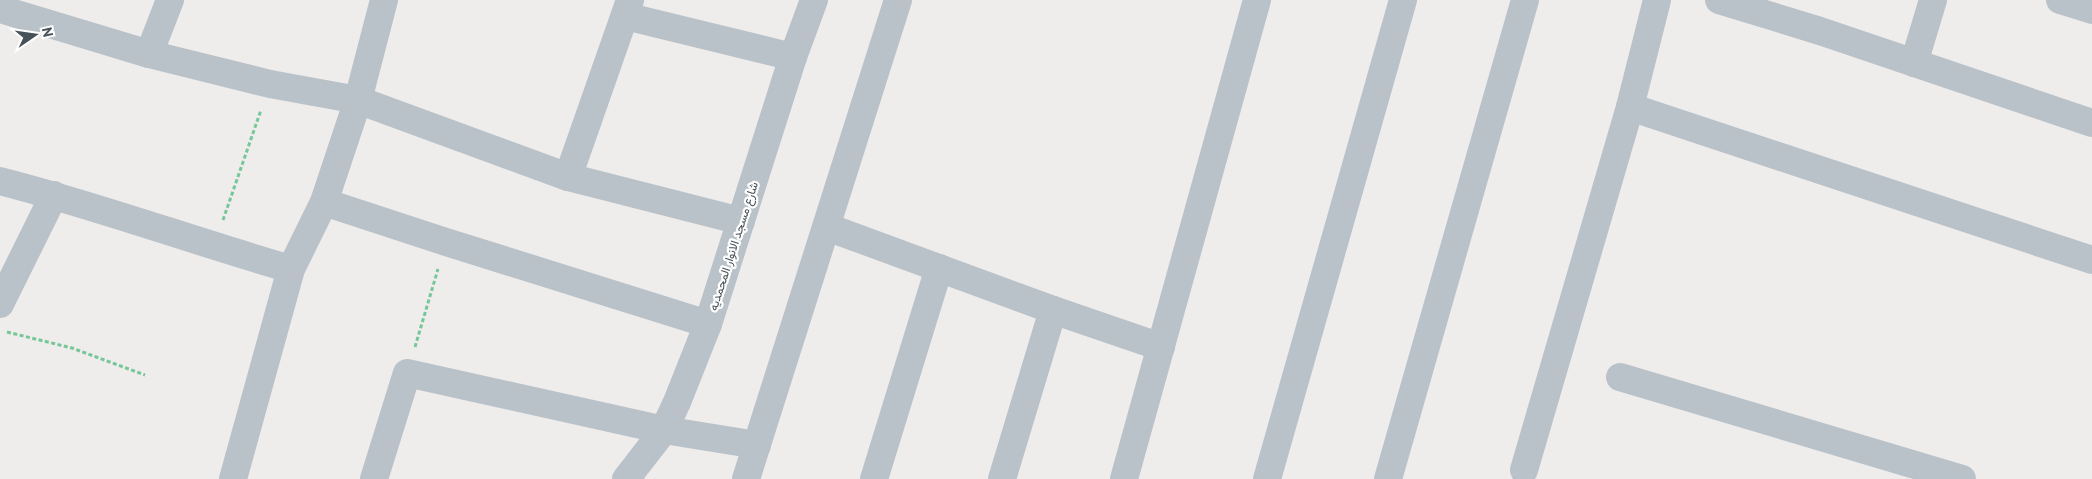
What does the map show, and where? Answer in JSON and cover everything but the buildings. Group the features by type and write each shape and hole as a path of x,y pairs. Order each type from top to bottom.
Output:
{"street":[{"path":"149,54 170,0"},
{"path":"233,479 291,269 324,202 358,100 384,0"},
{"name":"شارع مسجد الانوار المحمديه","path":"626,479 664,430 708,324 793,57 814,0"},
{"path":"746,479 898,0"},
{"path":"1124,479 1257,0"},
{"path":"1267,479 1403,0"},
{"path":"1388,479 1525,0"},
{"path":"1524,470 1630,107 1657,0"},
{"path":"1719,0 1820,31 2092,123"},
{"path":"1914,63 1933,0"},
{"path":"2060,0 2092,10"},
{"path":"568,177 627,8 793,57"},
{"path":"0,9 149,54 270,84 358,100 568,177 741,222"},
{"path":"1630,107 2092,260"},
{"path":"0,181 54,195 291,269"},
{"path":"0,304 54,195"},
{"path":"324,202 708,324"},
{"path":"827,227 1160,347"},
{"path":"874,479 939,268"},
{"path":"1002,479 1053,310"},
{"path":"374,479 407,373 664,430 758,445"},
{"path":"1620,377 1962,479"}],"path":[{"path":"214,246 270,84"},
{"path":"407,373 446,242"},
{"path":"0,330 72,348 145,375"}]}
